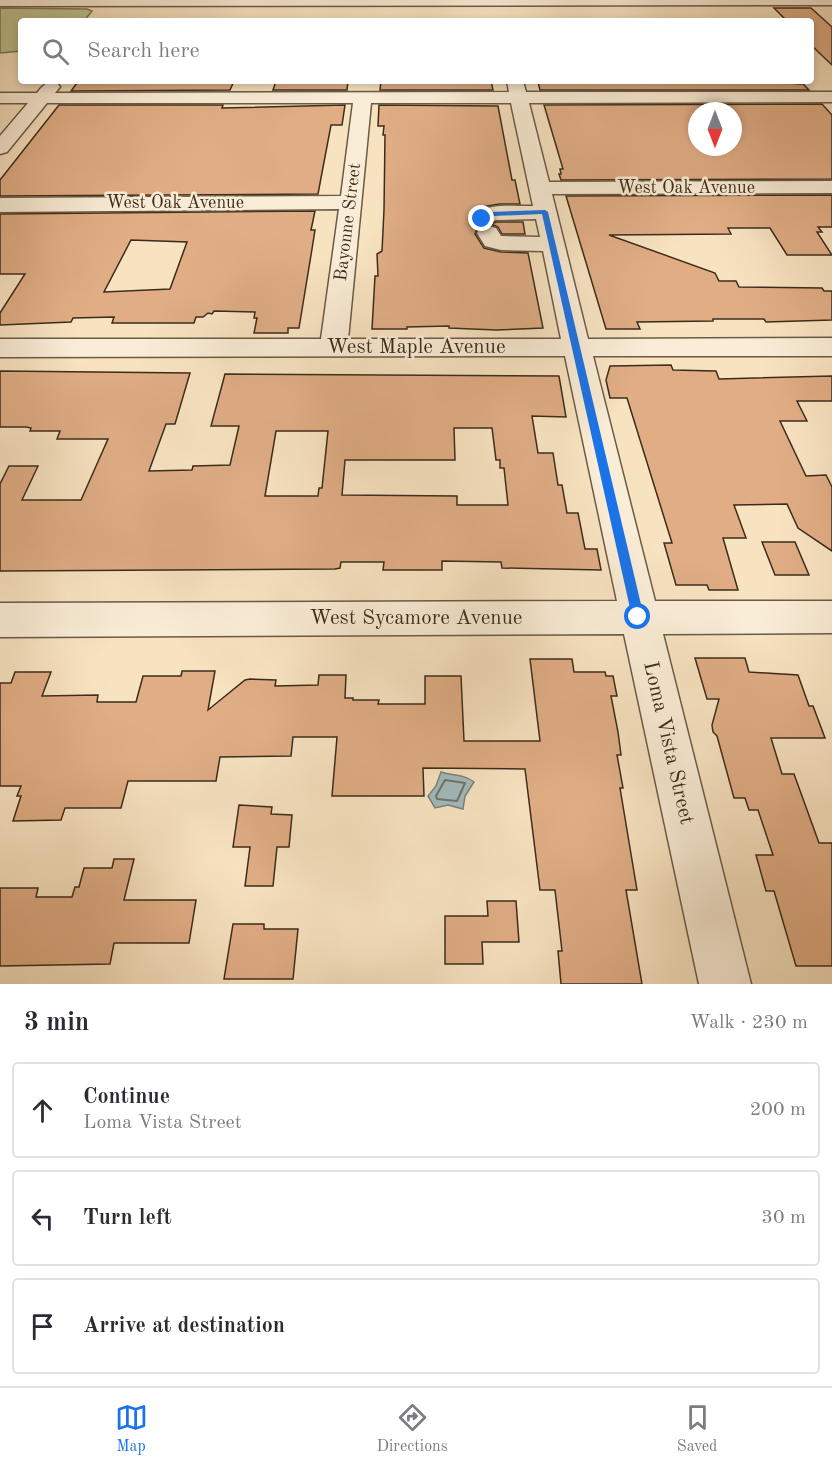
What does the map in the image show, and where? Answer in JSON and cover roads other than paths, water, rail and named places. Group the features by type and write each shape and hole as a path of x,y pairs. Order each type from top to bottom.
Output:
{"street":[{"path":"109,17 123,1"},
{"path":"192,18 202,1"},
{"path":"273,18 280,1"},
{"path":"0,2 430,1 498,7 577,1 832,1"},
{"path":"719,1 730,15"},
{"path":"0,148 54,84"},
{"path":"243,98 248,84"},
{"path":"790,84 801,97"},
{"path":"0,98 363,98 517,89 832,97"},
{"name":"Loma Vista Street","path":"517,89 725,984"},
{"name":"Bayonne Street","path":"334,346 363,98"},
{"name":"West Oak Avenue","path":"546,215 832,188"},
{"name":"West Oak Avenue","path":"0,205 351,202"},
{"path":"491,214 546,215 501,243 493,241 485,226 491,214"},
{"name":"West Maple Avenue","path":"0,348 832,347"},
{"name":"West Sycamore Avenue","path":"0,620 832,617"}],"water":[{"path":"441,772 463,776 474,782 465,796 463,809 448,805 435,808 428,796 436,786"}]}
